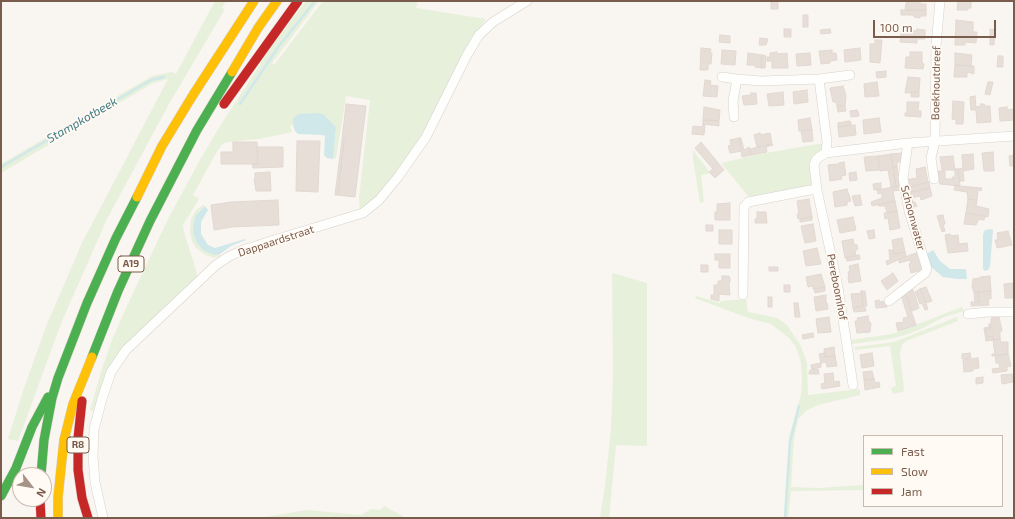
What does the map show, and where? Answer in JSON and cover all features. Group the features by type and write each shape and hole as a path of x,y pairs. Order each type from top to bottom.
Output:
{"highway":[{"name":"A19","path":"58,378 87,303 147,174 193,95 254,1"},
{"name":"A19","path":"58,518 58,497 64,440 73,404 118,291 150,221 197,130 258,28 277,1"},
{"path":"182,159 218,113 270,37 298,1"},
{"name":"R8","path":"85,371 78,438 78,470 82,498 88,518"},
{"path":"42,467 44,440 52,398 58,378"},
{"path":"1,496 16,468 32,427 58,378"},
{"path":"40,507 41,518"}],"street":[{"name":"Dappaardstraat","path":"103,518 95,482 93,456 94,429 111,372 126,350 216,265 228,257 243,250 363,213 379,200 398,177 426,137 467,55 479,36 493,22 527,1"},
{"name":"Boekhoutdreef","path":"935,141 936,46 940,1"},
{"path":"722,77 761,81 850,75"},
{"path":"819,78 827,142 826,153 935,141 1014,136"},
{"path":"734,116 733,100 737,79"},
{"path":"934,179 931,158 935,141"},
{"name":"Schoonwater","path":"889,301 925,273 927,269 909,211 903,178 908,144"},
{"name":"Pereboomhof","path":"826,153 816,160 814,166 817,190 838,287 853,385"},
{"path":"743,295 744,207 748,202 817,190"},
{"path":"968,314 1014,312"}],"green space":[{"path":"215,1 226,1 222,8 225,9 169,104 107,219 62,321 18,441 8,439 24,388 47,324 83,241 168,79 153,83 1,173 1,164 152,76 172,72 176,74"},
{"path":"306,1 319,1 272,63 274,65 323,1 418,1 416,8 486,19 473,38 432,120 408,158 373,201 360,210 359,198 370,100 346,96 336,158 333,159 336,127 323,115 293,118 293,125 290,126 292,132 259,139 222,144 193,195 199,199 183,225 197,276 195,280 124,348 102,385 94,411 90,410 112,340 168,219 220,126 274,43"},
{"path":"824,143 823,149 814,157 814,183 812,186 749,197 721,163 760,154"},
{"path":"693,150 710,173 701,175 704,202 700,203 693,159"},
{"path":"203,205 205,206 199,212 194,223 194,236 197,243 204,251 215,255 220,254 220,256 214,258 206,255 196,248 192,241 190,232 191,219 196,210"},
{"path":"612,273 647,283 647,446 616,445 609,518 600,518 611,429 613,375"},
{"path":"696,296 720,303 721,301 746,299 748,312 777,318 787,325 801,346 807,363 808,395 860,389 860,395 818,405 807,410 798,419 794,438 791,487 818,488 863,485 863,490 791,491 788,518 784,518 789,437 801,395 801,363 796,347 789,338 771,324 748,318 695,298"},
{"path":"962,307 964,311 944,317 919,330 905,335 889,339 852,344 851,340 892,334"},
{"path":"957,317 958,321 906,341 902,345 900,353 904,388 903,392 893,394 891,388 896,386 890,346 855,350 855,347 894,342"},
{"path":"384,506 406,518 258,518 307,510 361,515 371,509 380,510"}],"water":[{"path":"299,114 323,114 336,127 333,159 327,158 324,155 325,136 298,134 295,131 293,118"},
{"path":"205,206 208,210 201,222 201,234 208,245 215,248 245,239 246,240 231,246 220,254 215,255 204,251 197,243 193,229 195,217"},
{"path":"985,230 993,230 990,266 988,270 985,271 983,269 983,234"},
{"path":"933,250 940,261 950,269 966,269 967,279 943,277 930,266 925,255"}],"building":[{"path":"771,1 778,1 778,9 771,9"},
{"path":"905,1 915,1 920,2 920,4 926,4 926,10 905,10 906,3 908,2"},
{"path":"958,1 971,1 971,8 968,8 968,10 957,10"},
{"path":"901,10 926,10 926,16 920,16 920,18 914,17 914,15 901,15"},
{"path":"803,15 808,15 808,27 803,27"},
{"path":"956,20 973,22 973,32 977,32 976,43 965,42 965,45 955,45"},
{"path":"784,29 791,29 791,37 784,37"},
{"path":"830,29 831,33 821,34 820,30"},
{"path":"917,29 925,30 925,39 917,39 917,43 900,42 901,34 904,34 904,30 916,31"},
{"path":"990,29 995,30 994,45 990,45"},
{"path":"720,35 730,36 730,43 719,42"},
{"path":"760,38 768,39 766,45 759,45"},
{"path":"875,40 882,40 880,63 870,62 870,44 875,44"},
{"path":"701,48 711,49 711,64 708,64 708,70 700,70"},
{"path":"860,48 861,60 845,62 844,50"},
{"path":"722,50 736,51 735,65 721,64"},
{"path":"832,50 832,53 836,53 837,60 830,61 830,63 821,64 819,51"},
{"path":"777,52 777,54 787,53 788,68 772,68 772,61 767,61 767,57 770,57 770,53"},
{"path":"910,52 922,52 922,63 924,64 923,69 905,68 906,57 910,57"},
{"path":"748,53 762,55 761,68 755,67 755,65 747,65"},
{"path":"810,53 811,65 797,66 796,54"},
{"path":"955,53 972,55 971,66 955,65"},
{"path":"762,55 766,56 765,68 761,68"},
{"path":"998,56 1003,56 1003,67 997,67"},
{"path":"955,65 974,66 974,74 967,72 967,77 954,77"},
{"path":"886,71 886,77 877,78 876,72"},
{"path":"908,77 920,78 919,92 905,93"},
{"path":"705,80 711,81 710,85 718,86 717,97 703,96"},
{"path":"877,82 879,96 865,97 864,84"},
{"path":"988,82 993,82 990,95 985,94"},
{"path":"843,86 846,96 845,106 837,106 836,102 833,102 830,88"},
{"path":"807,90 808,102 794,104 793,92"},
{"path":"783,92 784,105 769,106 767,94"},
{"path":"911,92 919,92 919,97 911,97"},
{"path":"751,93 756,93 757,104 744,105 742,96 751,95"},
{"path":"975,96 976,107 981,106 980,104 990,106 991,122 977,123 976,110 971,110 970,97"},
{"path":"953,101 964,102 963,124 956,124 956,120 952,119"},
{"path":"907,102 919,102 918,111 921,111 921,117 905,116 905,113 907,113"},
{"path":"346,104 366,106 355,197 338,195"},
{"path":"837,106 845,106 846,111 838,112"},
{"path":"704,107 720,110 719,121 703,120"},
{"path":"1007,107 1007,110 1014,109 1014,120 1000,121 999,108"},
{"path":"857,110 859,116 851,117 850,111"},
{"path":"810,118 812,130 799,131 798,120"},
{"path":"879,118 881,132 864,134 863,120"},
{"path":"703,120 719,121 719,126 703,124"},
{"path":"851,122 851,125 838,127 838,123"},
{"path":"703,124 705,125 704,135 692,134 693,126 702,127"},
{"path":"855,125 856,135 839,137 838,127"},
{"path":"812,130 813,141 803,142 801,131"},
{"path":"760,133 760,135 770,133 772,144 757,147 754,135"},
{"path":"739,138 741,138 744,150 749,147 751,155 742,157"},
{"path":"739,138 742,151 730,153 728,146 731,145 730,140"},
{"path":"342,140 344,140 338,195 335,195"},
{"path":"297,141 320,141 318,192 296,191"},
{"path":"233,142 257,142 258,164 221,164 221,152 233,152"},
{"path":"701,142 724,170 715,178 709,172 713,169 695,148"},
{"path":"773,145 766,147 767,152 751,155 750,149"},
{"path":"257,147 283,147 283,167 253,168 252,164 258,164"},
{"path":"993,152 994,171 984,171 982,153"},
{"path":"902,153 903,162 897,162 897,167 893,167 891,154"},
{"path":"891,154 896,187 891,187 888,170 880,171 878,156"},
{"path":"973,154 974,169 963,171 964,181 960,181 958,169 963,168 962,155"},
{"path":"1014,155 1014,166 1010,166 1009,156"},
{"path":"878,156 879,170 866,171 864,157"},
{"path":"953,156 955,170 942,170 940,157"},
{"path":"844,162 846,175 841,176 842,179 830,181 828,165"},
{"path":"893,167 897,167 900,186 896,187"},
{"path":"925,167 928,182 906,188 905,180 917,178 916,169"},
{"path":"955,169 958,169 960,186 940,184 938,171 945,171 945,179 953,179 952,177 955,177"},
{"path":"270,172 271,191 256,191 254,179 255,173"},
{"path":"856,172 857,180 850,181 849,173"},
{"path":"929,182 930,188 907,193 906,188"},
{"path":"881,183 881,189 874,190 873,184"},
{"path":"955,185 982,188 981,191 978,190 977,200 968,199 967,192 954,190"},
{"path":"899,186 900,190 893,191 895,201 872,206 871,202 882,198 882,193 878,194 877,190"},
{"path":"930,188 932,196 921,200 920,196 912,198 913,202 915,202 917,206 911,208 907,193"},
{"path":"847,189 851,201 847,202 847,205 835,207 833,192"},
{"path":"860,195 862,205 855,206 852,196"},
{"path":"809,199 812,217 798,219 797,214 799,214 797,201"},
{"path":"968,199 977,200 976,206 989,209 988,217 966,213"},
{"path":"278,200 279,225 232,227 214,230 211,205 231,202"},
{"path":"895,201 897,211 887,213 885,206 879,206 878,204"},
{"path":"730,203 730,220 715,220 717,204"},
{"path":"897,211 900,228 890,230 888,218 885,219 884,213"},
{"path":"757,212 766,212 767,223 755,223 755,219 757,219"},
{"path":"966,213 985,216 984,220 979,219 976,225 964,224"},
{"path":"943,215 945,224 943,225 945,231 942,232 937,216"},
{"path":"812,217 812,220 800,222 800,219"},
{"path":"853,217 856,230 840,233 837,220"},
{"path":"813,224 816,241 805,243 801,226"},
{"path":"706,225 713,225 713,231 706,231"},
{"path":"719,230 732,230 732,244 719,244"},
{"path":"874,230 875,238 869,239 867,231"},
{"path":"1008,231 1012,245 997,248 995,240 998,240 997,233"},
{"path":"950,234 951,236 958,235 959,244 967,243 968,251 948,253 945,235"},
{"path":"902,238 905,252 894,254 892,240"},
{"path":"853,239 854,244 857,245 858,249 855,251 856,256 845,258 842,241"},
{"path":"817,248 821,264 806,266 803,251"},
{"path":"889,250 893,250 894,254 905,252 906,256 887,265 886,261 890,260"},
{"path":"920,252 922,270 911,273 909,264 911,263 910,260 899,263 899,260"},
{"path":"715,254 730,254 730,268 719,268 719,260 715,260"},
{"path":"859,255 860,259 847,261 846,257"},
{"path":"858,264 861,281 849,283 849,266"},
{"path":"701,265 708,265 708,272 701,272"},
{"path":"769,267 778,267 778,271 769,271"},
{"path":"893,273 898,281 887,290 881,281"},
{"path":"821,274 825,287 813,289 813,286 808,287 806,277"},
{"path":"722,276 729,276 730,278 730,295 719,294 719,301 711,299 711,295 714,295 714,285 718,285 718,281 722,281"},
{"path":"990,276 991,291 974,292 972,287 973,279"},
{"path":"1014,283 1014,298 1005,298 1004,284"},
{"path":"784,285 790,285 790,292 784,292"},
{"path":"825,287 825,291 815,293 814,289"},
{"path":"926,287 932,301 926,303 920,289"},
{"path":"920,289 928,309 925,310 922,303 920,304 915,292"},
{"path":"913,290 919,308 912,311 905,293"},
{"path":"861,291 865,291 867,306 863,306"},
{"path":"991,291 991,299 988,299 989,305 971,306 971,302 979,302 978,292"},
{"path":"974,292 978,292 979,302 975,302"},
{"path":"862,293 863,306 853,308 851,294"},
{"path":"905,293 916,325 898,331 896,323 904,322 903,318 908,317 901,295"},
{"path":"826,295 828,309 816,311 814,297"},
{"path":"768,297 772,297 772,307 768,307"},
{"path":"879,300 879,302 886,301 887,307 876,308 875,301"},
{"path":"794,303 798,303 800,317 795,317"},
{"path":"863,306 863,308 865,307 866,311 854,312 853,308"},
{"path":"868,316 871,324 870,332 857,333 855,321 858,321 857,318"},
{"path":"829,317 831,332 818,333 816,319"},
{"path":"999,317 1002,331 1000,331 1000,339 993,340 993,336 987,337 986,329 991,328 991,318"},
{"path":"989,324 991,324 991,328 986,329 987,337 993,336 993,340 986,341 984,328 989,327"},
{"path":"813,333 814,337 803,339 802,335"},
{"path":"1000,339 1001,342 1008,342 1008,354 992,356 992,354 995,354 993,340"},
{"path":"834,347 835,356 825,357 824,349"},
{"path":"824,353 825,357 835,356 837,366 827,367 826,362 821,363 819,354"},
{"path":"872,353 874,366 862,368 860,355"},
{"path":"970,353 971,358 962,359 962,354"},
{"path":"1008,354 1011,366 1007,367 1007,371 993,373 992,369 1000,368 999,363 996,363 995,356"},
{"path":"978,358 979,368 973,369 973,371 964,372 963,360"},
{"path":"821,363 821,367 812,369 811,365"},
{"path":"818,369 819,374 809,374 810,370"},
{"path":"872,371 874,379 864,380 863,372"},
{"path":"833,373 834,382 839,381 840,386 822,389 821,384 825,383 824,374"},
{"path":"1012,374 1013,382 1002,384 1001,375"},
{"path":"983,377 983,383 976,384 976,378"},
{"path":"874,379 875,383 879,382 880,387 865,390 864,380"}],"waterway":[{"name":"Stampkotbeek","path":"240,104 279,46 315,1"},
{"name":"Stampkotbeek","path":"1,167 151,80 164,77"},
{"path":"785,518 790,442 799,406"}],"traffic: fast":[{"path":"92,357 118,291 150,221 197,130 232,72"},
{"path":"42,467 44,440 52,398 58,378 87,303 116,238 137,197"},
{"path":"1,496 16,468 32,427 48,397"}],"traffic: slow":[{"path":"137,197 162,146 254,1"},
{"path":"232,72 258,28 277,1"},
{"path":"58,518 58,497 64,440 73,404 92,357"}],"traffic: jam":[{"path":"224,104 298,1"},
{"path":"82,401 78,438 78,470 82,498 88,518"},
{"path":"40,507 41,518"}]}
